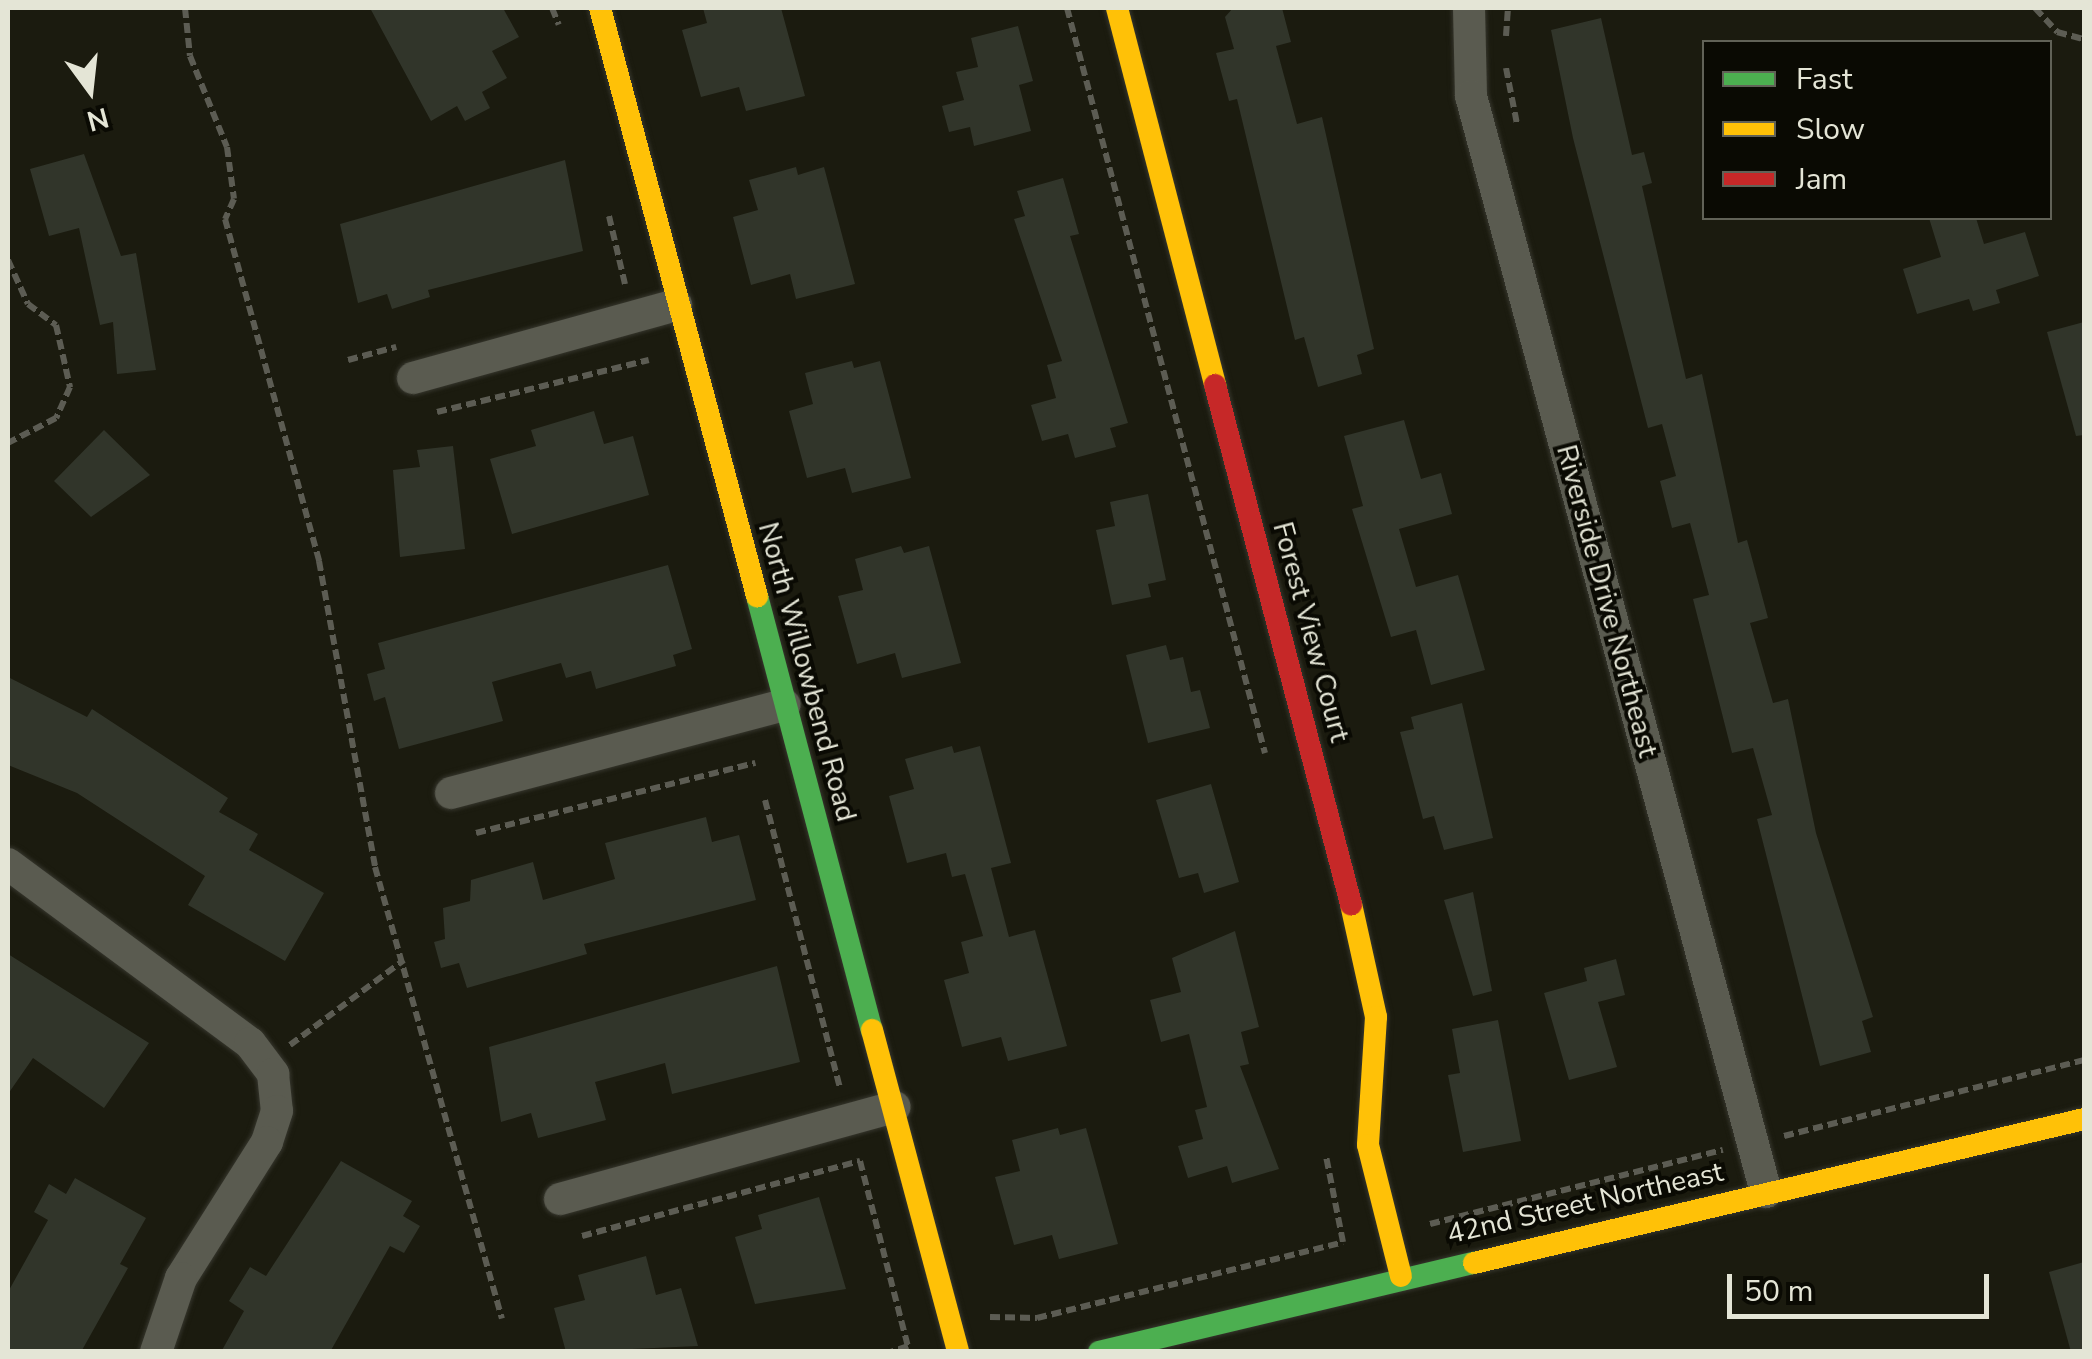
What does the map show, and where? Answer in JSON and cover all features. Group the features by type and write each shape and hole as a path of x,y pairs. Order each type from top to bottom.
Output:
{"street":[{"name":"North Willowbend Road","path":"600,8 676,305 958,1352"},
{"name":"Forest View Court","path":"1116,8 1367,964 1376,1016 1368,1145 1401,1276"},
{"name":"Riverside Drive Northeast","path":"1469,8 1471,96 1766,1192"},
{"path":"413,378 676,305"},
{"path":"451,793 785,705"},
{"path":"8,864 264,1062 277,1112 267,1142 181,1278 156,1352"},
{"path":"560,1199 894,1108"},
{"name":"42nd Street Northeast","path":"1100,1352 1401,1276 2084,1119"}],"path":[{"path":"185,8 190,56 226,148 234,199 225,219 319,561 375,868 405,960 502,1318"},
{"path":"552,8 561,35"},
{"path":"1067,8 1272,776"},
{"path":"1508,8 1504,57 1522,144"},
{"path":"2035,8 2057,32 2084,40"},
{"path":"607,207 627,284 608,289"},
{"path":"8,260 28,304 56,325 70,387 56,418 8,443"},
{"path":"348,360 404,344"},
{"path":"437,412 647,354 652,372"},
{"path":"476,833 753,757 758,776"},
{"path":"763,794 841,1091 822,1096"},
{"path":"264,1062 405,960"},
{"path":"1419,1207 1422,1226 2084,1060"},
{"path":"1784,1116 1788,1134"},
{"path":"986,1301 991,1320 1037,1318 1343,1242 1326,1150"},
{"path":"582,1236 860,1161 908,1346 891,1352"}],"building":[{"path":"370,8 503,8 519,37 492,51 507,78 482,92 490,108 465,121 457,106 431,121"},
{"path":"703,8 781,8 805,96 746,111 739,87 701,97 682,30 707,23"},
{"path":"1233,8 1282,8 1291,42 1276,46 1297,124 1322,117 1374,349 1357,355 1362,374 1318,387 1304,337 1295,340 1237,99 1229,101 1216,53 1234,49 1225,17"},
{"path":"1601,18 1632,155 1644,152 1652,183 1642,186 1686,379 1702,374 1738,543 1747,540 1768,618 1750,623 1773,703 1788,699 1816,833 1873,1017 1862,1021 1871,1052 1820,1066 1757,819 1772,815 1753,748 1732,753 1693,599 1709,595 1690,523 1672,528 1660,481 1676,476 1662,424 1648,428 1573,138 1551,30"},
{"path":"1018,26 1033,81 1019,85 1031,131 974,146 970,127 949,132 942,106 964,100 956,72 978,67 971,38"},
{"path":"84,154 121,256 136,253 156,370 117,374 113,322 100,325 79,228 49,236 30,169"},
{"path":"565,160 583,251 428,290 430,297 392,309 387,294 358,303 340,224"},
{"path":"796,167 798,175 824,167 855,284 796,299 790,274 751,285 733,217 758,210 749,180"},
{"path":"1063,178 1079,234 1070,236 1128,423 1110,428 1116,447 1075,458 1068,434 1042,441 1031,405 1056,398 1047,365 1062,361 1014,219 1025,216 1017,191"},
{"path":"1930,220 1977,220 1984,244 2025,232 2039,276 1996,290 2000,303 1973,311 1969,299 1917,314 1903,269 1941,257"},
{"path":"2084,322 2084,435 2076,436 2047,332"},
{"path":"852,361 854,368 880,361 911,478 852,493 845,468 807,478 789,411 813,404 805,373"},
{"path":"594,411 604,444 633,436 649,495 512,534 490,459 536,446 531,430"},
{"path":"1404,420 1421,479 1441,473 1452,514 1399,529 1416,587 1458,575 1485,670 1431,685 1416,630 1391,637 1352,509 1363,506 1344,436"},
{"path":"104,430 150,475 91,517 54,481"},
{"path":"453,446 465,549 400,557 393,470 420,467 417,450"},
{"path":"1148,494 1166,580 1148,584 1151,597 1112,605 1096,530 1115,526 1110,502"},
{"path":"901,546 904,553 929,546 961,663 902,678 895,653 857,664 838,596 863,590 855,559"},
{"path":"668,565 692,649 673,655 676,666 596,689 591,671 566,678 561,663 492,682 503,721 399,749 385,697 374,701 367,674 385,669 378,643"},
{"path":"1166,645 1170,660 1183,657 1191,692 1200,690 1210,728 1148,743 1126,655"},
{"path":"8,677 87,717 92,709 228,798 219,812 258,834 249,850 324,893 285,961 188,905 205,876 77,793 8,765"},
{"path":"1462,703 1493,838 1444,850 1434,816 1423,819 1400,732 1414,729 1411,717"},
{"path":"952,746 954,753 980,746 1011,863 991,868 1009,937 1035,930 1067,1046 1008,1061 1001,1037 962,1047 944,980 969,973 961,942 983,936 965,874 952,877 946,853 907,863 889,796 914,789 905,759"},
{"path":"1211,784 1239,882 1204,893 1198,873 1179,878 1156,800"},
{"path":"706,817 712,842 739,835 756,900 584,944 587,954 467,988 459,963 441,968 434,942 445,939 443,908 470,901 471,880 533,862 543,900 615,879 605,843"},
{"path":"1473,892 1492,991 1473,996 1444,900"},
{"path":"1235,931 1259,1027 1241,1032 1249,1064 1240,1066 1279,1169 1232,1183 1227,1166 1188,1178 1178,1146 1203,1139 1195,1110 1207,1107 1189,1034 1161,1042 1150,1000 1181,992 1172,958"},
{"path":"8,954 149,1043 104,1108 33,1058 8,1094"},
{"path":"1616,959 1625,995 1598,1002 1617,1067 1569,1080 1544,993 1587,981 1584,968"},
{"path":"777,966 800,1062 672,1094 665,1063 595,1082 606,1120 538,1138 531,1113 501,1122 489,1047"},
{"path":"1498,1020 1521,1141 1463,1152 1448,1075 1460,1073 1452,1029"},
{"path":"1058,1128 1060,1135 1086,1128 1118,1244 1059,1259 1052,1235 1014,1245 995,1177 1020,1171 1012,1140"},
{"path":"341,1161 412,1201 403,1216 420,1226 404,1253 390,1246 330,1352 221,1352 244,1311 229,1301 250,1267 266,1276"},
{"path":"75,1178 146,1218 120,1264 128,1268 81,1352 8,1352 8,1292 48,1220 34,1212 49,1184 66,1194"},
{"path":"819,1197 846,1289 755,1304 735,1237 762,1229 758,1215"},
{"path":"646,1256 656,1295 681,1288 698,1346 566,1352 554,1308 585,1300 578,1275"},
{"path":"2084,1262 2084,1352 2071,1352 2049,1272"}],"traffic: fast":[{"path":"757,596 872,1030"},
{"path":"1099,1352 1474,1263"}],"traffic: slow":[{"path":"600,8 757,596"},
{"path":"1117,8 1215,385"},
{"path":"1351,904 1376,1017 1368,1145 1401,1276"},
{"path":"872,1030 958,1352"},
{"path":"1474,1263 2084,1119"}],"traffic: jam":[{"path":"1215,385 1351,904"}]}
